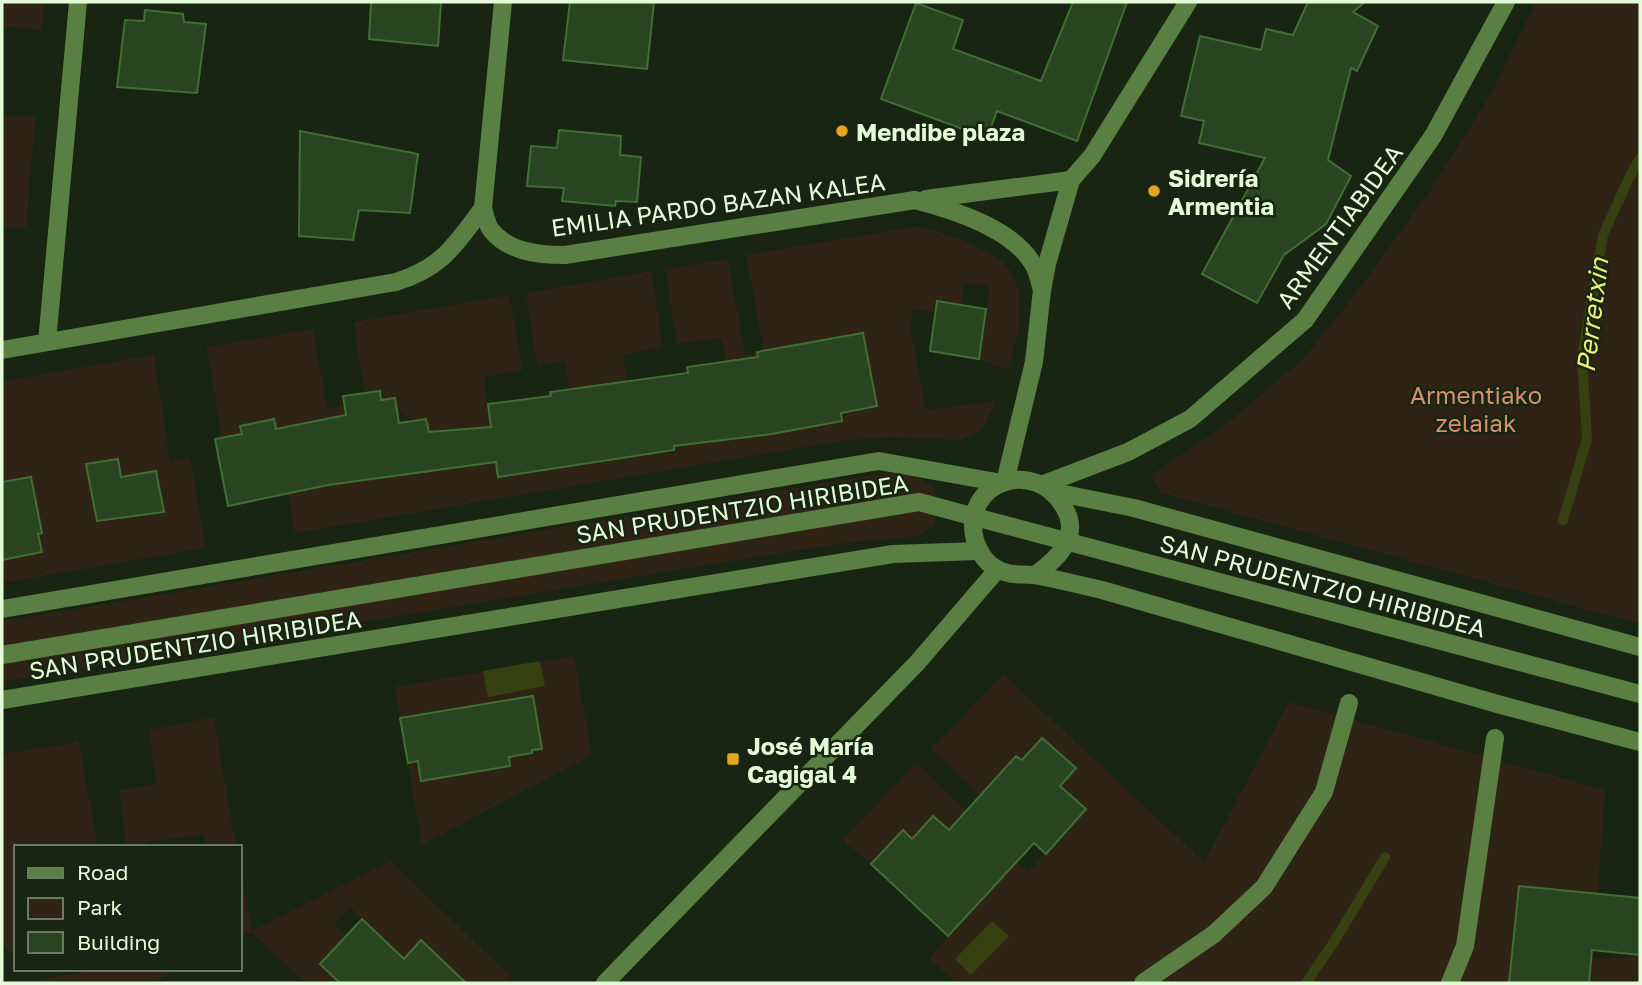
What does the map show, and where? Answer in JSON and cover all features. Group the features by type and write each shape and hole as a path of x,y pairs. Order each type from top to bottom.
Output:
{"street":[{"path":"47,342 78,2"},
{"path":"2,350 396,282 436,265 457,243 483,208 503,2"},
{"path":"1188,2 1092,156 1071,180 1042,290 1034,362 1003,482 990,489 974,517 972,527 978,551 997,570 1013,575 1035,575 1102,590 1501,705 1640,742"},
{"name":"ARMENTIABIDEA","path":"1049,488 1128,452 1190,419 1305,320 1433,136 1506,2"},
{"path":"915,200 1071,180"},
{"name":"EMILIA PARDO BAZAN KALEA","path":"483,208 491,229 511,245 535,255 565,255 915,200 949,209 979,222 1019,247 1034,265 1042,290"},
{"name":"SAN PRUDENTZIO HIRIBIDEA","path":"2,609 879,461 1003,482 1024,479 1049,488 1134,508 1640,647"},
{"path":"1035,575 1058,558 1067,542 1069,531 1067,512 1049,488"},
{"name":"SAN PRUDENTZIO HIRIBIDEA","path":"2,655 919,502 1640,694"},
{"name":"SAN PRUDENTZIO HIRIBIDEA","path":"2,700 893,554 978,551"},
{"path":"605,983 917,663 997,570"},
{"path":"1143,983 1214,934 1264,887 1324,792 1349,703"},
{"path":"1451,983 1465,947 1495,738"}],"green space":[{"path":"2,2 44,2 41,30 2,26"},
{"name":"Armentiako zelaiak","path":"1536,2 1640,2 1640,624 1161,493 1151,475 1224,426 1303,359 1350,301 1430,191 1489,97"},
{"path":"2,115 35,117 26,228 2,227"},
{"path":"920,226 955,237 992,255 1009,269 1018,292 1019,319 1015,346 1007,370 979,359 989,286 964,283 961,305 937,302 936,312 913,309 910,327 926,410 996,401 982,430 960,440 891,437 841,441 295,533 288,493 309,489 297,425 276,429 274,419 241,426 242,434 222,438 207,347 313,329 327,408 345,405 355,482 443,470 438,431 429,432 426,419 414,421 381,400 380,391 364,393 354,322 509,295 523,370 484,377 498,476 540,471 589,387 569,389 565,361 537,366 526,293 651,271 663,347 623,355 637,455 674,450 673,440 727,362 721,338 677,344 665,269 728,259 745,355 757,352 772,434 842,422 841,413 877,406 863,334 764,351 746,255"},
{"path":"154,355 170,461 190,458 206,548 2,583 2,560 42,552 38,534 42,533 31,477 2,482 2,381"},
{"path":"884,473 910,476 928,483 937,499 934,526 919,536 846,543 756,557 2,682 2,621"},
{"path":"574,656 592,755 422,845 408,763 418,761 422,781 510,766 509,757 532,753 532,750 542,748 533,696 400,718 395,687"},
{"path":"1003,674 1204,862 1289,702 1605,790 1598,893 1519,886 1509,982 1519,983 956,983 929,958 1001,878 934,816 912,839 902,830 871,864 842,840 917,763 1028,872 1086,809 1060,786 1075,768 1042,738 1022,760 1016,756 981,796 931,749"},
{"path":"214,717 236,845 207,845 204,834 148,842 148,845 126,845 119,790 156,784 149,730"},
{"path":"79,742 98,845 14,845 14,954 8,952 2,941 2,754"},
{"path":"391,861 511,977 505,983 444,983 455,973 421,941 404,959 350,907 334,924 347,936 320,964 341,983 306,983 251,932 242,937 242,877 252,931"},
{"path":"1640,955 1640,983 1589,983 1591,958 1612,959"},
{"path":"89,971 175,971 152,983 36,983 35,980"}],"shaded area":[{"path":"540,661 545,686 488,697 483,671"},
{"path":"992,921 1009,936 971,975 955,959"}],"building":[{"path":"371,2 441,2 438,46 369,39"},
{"path":"570,2 654,2 647,69 563,60"},
{"path":"1073,2 1127,2 1077,141 997,111 987,138 881,99 916,3 963,20 953,49 1041,81"},
{"path":"1308,2 1365,2 1353,12 1378,26 1357,71 1351,68 1328,160 1351,176 1326,224 1284,255 1257,303 1202,274 1265,158 1199,143 1204,121 1181,116 1200,36 1261,50 1266,29 1293,35"},
{"path":"145,10 183,14 184,22 206,24 197,93 117,87 125,20 144,21"},
{"path":"559,130 621,136 620,155 641,157 637,202 616,201 615,206 562,201 564,188 527,186 531,146 557,148"},
{"path":"300,131 418,154 410,213 359,210 353,240 299,236"},
{"path":"937,301 986,309 979,359 930,351"},
{"path":"863,333 877,406 841,413 842,421 772,434 674,446 674,450 498,477 496,462 328,485 228,506 215,439 242,434 240,426 274,419 276,429 346,415 343,396 380,391 381,400 395,398 399,423 426,419 429,432 491,427 488,404 551,396 550,392 688,373 687,367 758,357 757,352"},
{"path":"118,459 121,477 156,471 164,512 97,521 86,464"},
{"path":"31,477 42,533 38,534 42,552 2,560 2,482"},
{"path":"533,696 542,749 509,757 510,766 421,781 418,761 408,763 400,718"},
{"path":"1042,738 1076,768 1060,786 1086,809 1046,854 1034,843 948,936 871,864 903,830 912,839 933,816 949,830 1016,756 1022,760"},
{"path":"1519,886 1640,898 1640,955 1592,950 1589,983 1509,983"},
{"path":"362,919 404,959 421,940 466,983 340,983 320,964"}],"waterway":[{"name":"Perretxin","path":"1563,520 1587,439 1582,357 1603,235 1640,158"},
{"name":"Perretxin","path":"1306,983 1385,857"}],"place":[{"name":"Mendibe plaza","path":"842,131"},
{"name":"Sidrería Armentia","path":"1154,191"},
{"name":"José María Cagigal 4","path":"733,759"}]}
